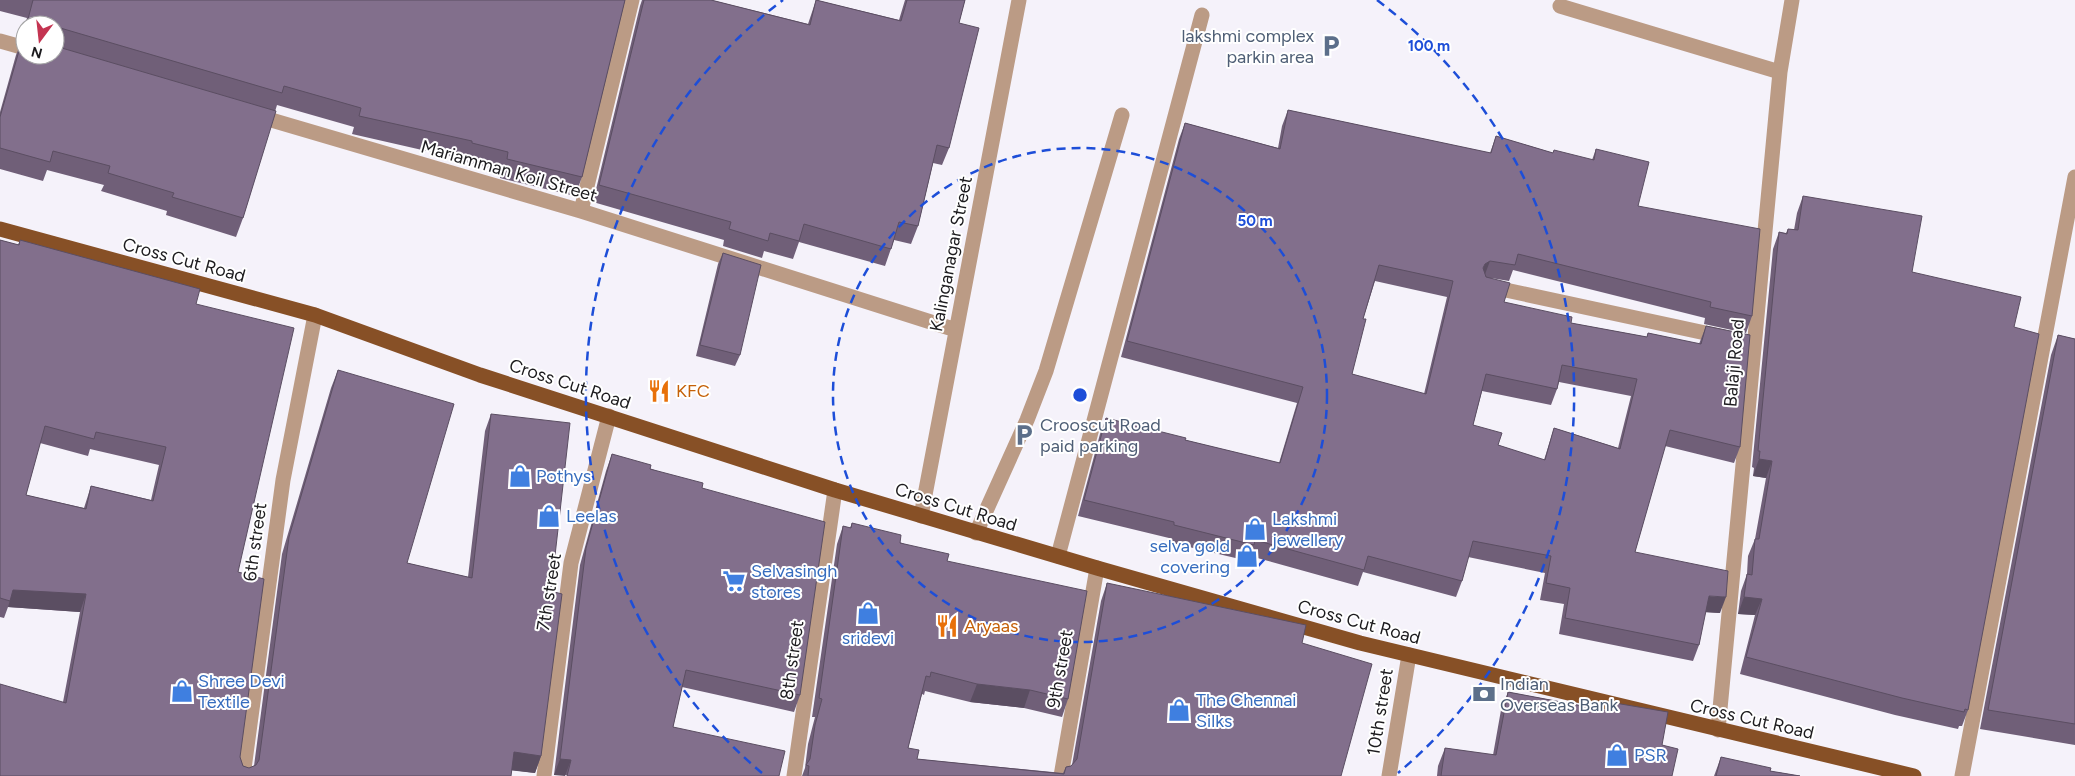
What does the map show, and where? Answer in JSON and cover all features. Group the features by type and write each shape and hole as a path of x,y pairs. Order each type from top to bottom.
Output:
{"main road":[{"name":"Cross Cut Road","path":"0,229 315,315 480,375 835,490 976,533 1360,643 1914,776"}],"street":[{"path":"581,211 632,0"},
{"name":"Balaji Road","path":"1718,730 1780,72 1792,0"},
{"name":"Kalinganagar Street","path":"921,516 1015,1"},
{"path":"1560,6 1780,72"},
{"path":"1058,556 1202,15"},
{"path":"0,41 15,45"},
{"name":"Mariamman Koil Street","path":"239,111 581,211 956,330"},
{"path":"976,533 1027,420 1046,371 1122,116"},
{"path":"1962,776 2075,177"},
{"path":"1486,286 1754,344"},
{"name":"6th street","path":"243,776 283,480 315,315"},
{"name":"7th street","path":"544,776 571,563 609,416"},
{"name":"8th street","path":"794,776 835,490"},
{"name":"9th street","path":"1060,776 1098,568"},
{"name":"10th street","path":"1389,776 1409,655"}],"building":[{"path":"33,0 625,0 582,177 507,159 508,152 472,143 472,141 359,116 361,108 284,86 282,93 65,29 65,15 29,15"},
{"path":"644,0 711,0 810,25 816,0 901,21 907,0 965,0 959,23 979,28 949,148 937,145 918,226 899,222 891,249 804,224 799,241 770,233 768,241 729,229 731,222 599,185"},
{"path":"65,49 276,111 243,218 172,197 174,193 108,173 110,166 53,151 50,162 0,148 0,117 15,65 65,65"},
{"path":"1288,110 1491,153 1496,136 1553,153 1554,150 1594,160 1596,149 1649,162 1638,206 1760,229 1752,316 1710,307 1711,302 1518,254 1515,265 1490,261 1483,268 1486,277 1510,283 1504,302 1572,317 1571,323 1647,337 1648,333 1701,344 1706,326 1750,335 1740,447 1670,430 1635,552 1728,571 1726,597 1709,596 1699,645 1565,618 1570,588 1546,583 1551,556 1473,541 1462,581 1368,556 1364,570 1255,540 1254,545 1174,525 1174,522 1084,500 1106,418 1186,438 1185,440 1280,463 1303,387 1127,341 1185,123 1280,149","holes":["1379,265 1453,281 1426,394 1352,374 1366,319 1363,319","1562,365 1637,379 1620,449 1554,428 1545,460 1498,445 1502,433 1473,425 1486,374 1557,389"]},
{"path":"1803,196 1922,216 1912,272 2021,297 2014,327 2039,334 1968,710 1965,709 1964,712 1902,698 1746,657 1762,599 1744,597 1747,574 1752,575 1755,539 1759,539 1772,461 1759,459 1760,451 1758,451 1779,232 1787,234 1788,229 1798,230"},
{"path":"0,240 19,245 20,240 200,289 196,304 294,328 238,572 264,579 240,757 243,766 249,768 256,765 259,760 289,537 338,370 454,404 407,563 472,578 491,414 570,423 551,591 562,594 541,756 514,752 511,776 0,776 0,684 66,703 86,594 13,590 10,601 0,598","holes":["45,426 94,439 96,432 166,447 153,501 91,486 86,509 26,495"]},
{"path":"723,253 761,265 740,355 700,345"},
{"path":"2058,335 2075,339 2075,724 1988,710"},
{"path":"612,454 651,465 650,469 703,483 702,488 825,522 800,695 686,670 673,727 785,751 779,776 567,776 571,760 560,759 586,548"},
{"path":"852,523 901,535 900,543 949,554 947,561 1087,591 1068,699 1030,690 977,684 931,672 930,677 926,676 908,748 919,750 917,759 1064,774 1066,767 1071,766 1077,759 1107,583 1306,625 1302,643 1372,664 1341,776 808,776 809,766 806,765 810,759 815,725 822,699 819,698 843,526 851,528"},
{"path":"1508,692 1614,712 1615,703 1668,712 1662,745 1678,749 1672,776 1441,776 1445,748 1496,755"},
{"path":"1721,757 1771,768 1770,771 1800,776 1716,776"}],"place":[{"name":"lakshmi complex parkin area","path":"1331,46"},
{"name":"KFC","path":"659,391"},
{"name":"Crooscut Road paid parking","path":"1024,435"},
{"name":"Pothys","path":"520,476"},
{"name":"Leelas","path":"549,516"},
{"name":"Lakshmi jewellery","path":"1255,529"},
{"name":"selva gold covering","path":"1247,556"},
{"name":"Selvasingh stores","path":"734,581"},
{"name":"sridevi","path":"868,613"},
{"name":"Aryaas","path":"947,626"},
{"name":"Shree Devi Textile","path":"182,691"},
{"name":"Indian Overseas Bank","path":"1484,694"},
{"name":"The Chennai Silks","path":"1179,710"},
{"name":"PSR","path":"1617,755"}]}
